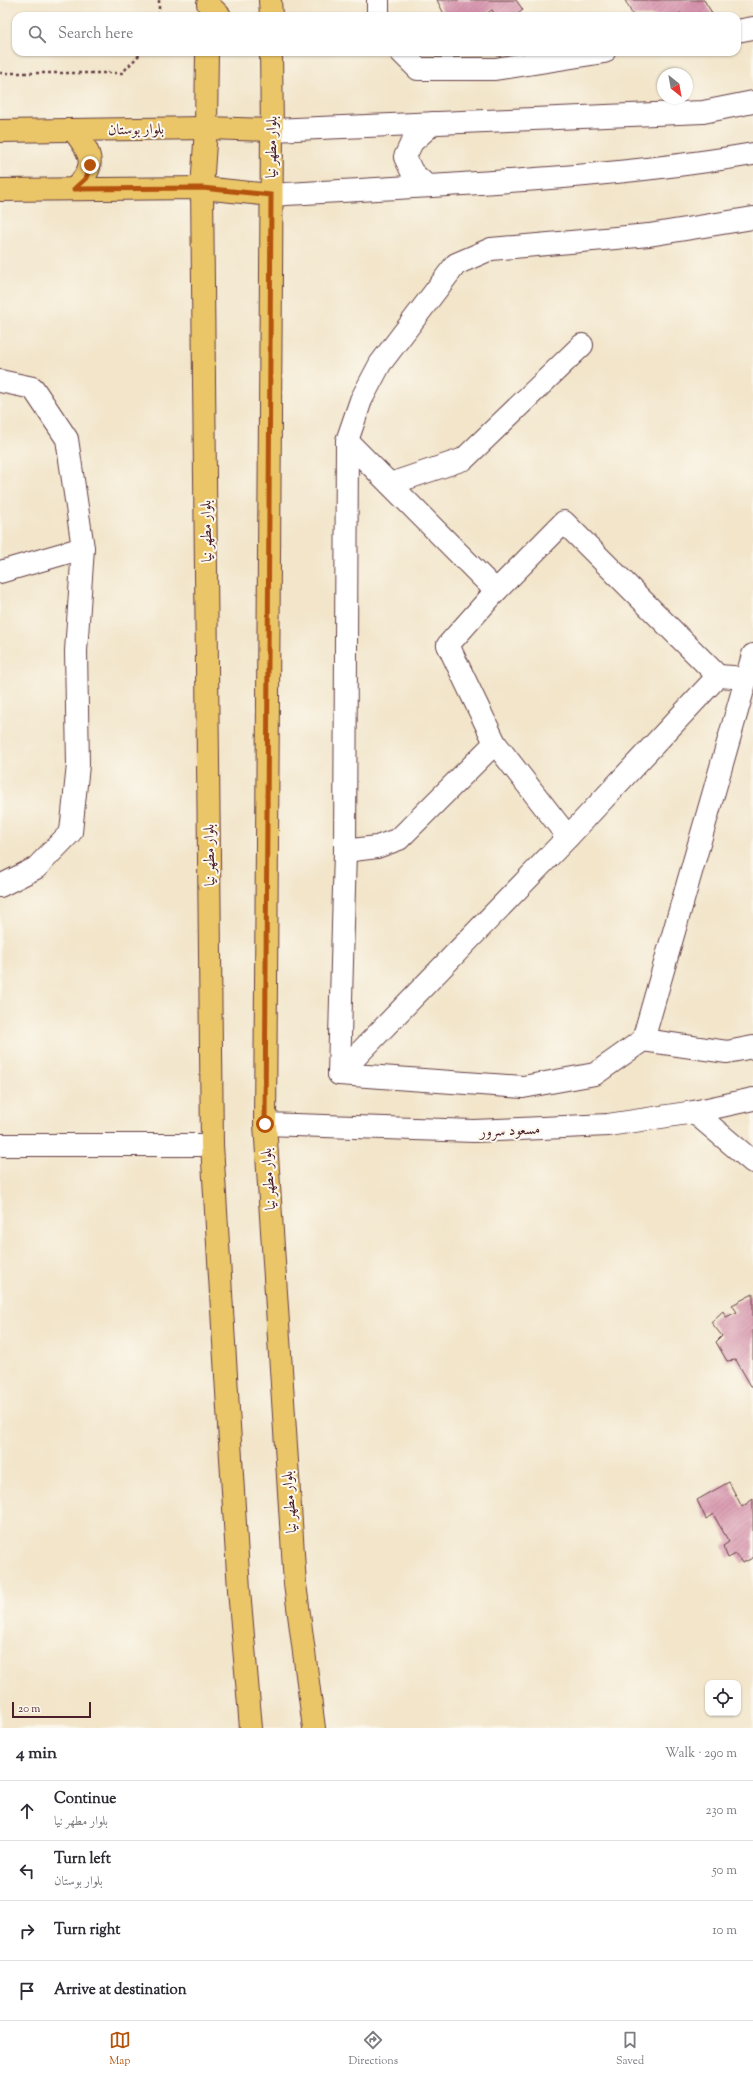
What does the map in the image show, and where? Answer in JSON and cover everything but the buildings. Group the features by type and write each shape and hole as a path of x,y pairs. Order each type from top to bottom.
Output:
{"main road":[{"name":"بلوار مطهر نیا","path":"207,56 206,128 202,188 212,1145 239,1590 251,1728"},
{"name":"بلوار مطهر نیا","path":"271,56 272,130 265,1124 295,1584 314,1728"},
{"name":"بلوار بوستان","path":"0,131 206,128 272,130"},
{"path":"73,130 87,147 90,165 86,178 74,189"},
{"path":"0,190 202,188 271,195"}],"street":[{"path":"378,0 378,12"},
{"path":"741,30 753,28"},
{"path":"405,56 418,69 494,69 578,56"},
{"path":"272,130 703,112 753,102"},
{"path":"426,185 412,172 405,157 412,142 433,123"},
{"path":"271,195 582,175 716,160 753,154"},
{"path":"339,1074 344,851 347,441 361,400 380,364 456,264 491,249 649,235 753,218"},
{"path":"390,484 464,459 582,345"},
{"path":"0,381 33,388 67,440 83,548 76,651 78,765 71,832 36,868 0,886"},
{"path":"347,441 496,591"},
{"path":"568,837 495,743 448,645 496,591 564,522 718,676 746,678"},
{"path":"0,572 83,548"},
{"path":"339,1074 523,1087 595,1074 643,1040 753,655"},
{"path":"339,1074 568,837 718,676"},
{"path":"344,851 377,847 398,839 495,743"},
{"path":"643,1040 727,1052 753,1047"},
{"name":"مسعود سرور","path":"265,1124 474,1131 608,1125 694,1112 753,1099"},
{"path":"694,1112 753,1162"},
{"path":"0,1145 212,1145"}],"path":[{"path":"158,0 159,12"},
{"path":"0,73 122,73 138,56"}],"route":[{"path":"90,165 86,178 74,189 202,188 271,195 265,1124"}]}
